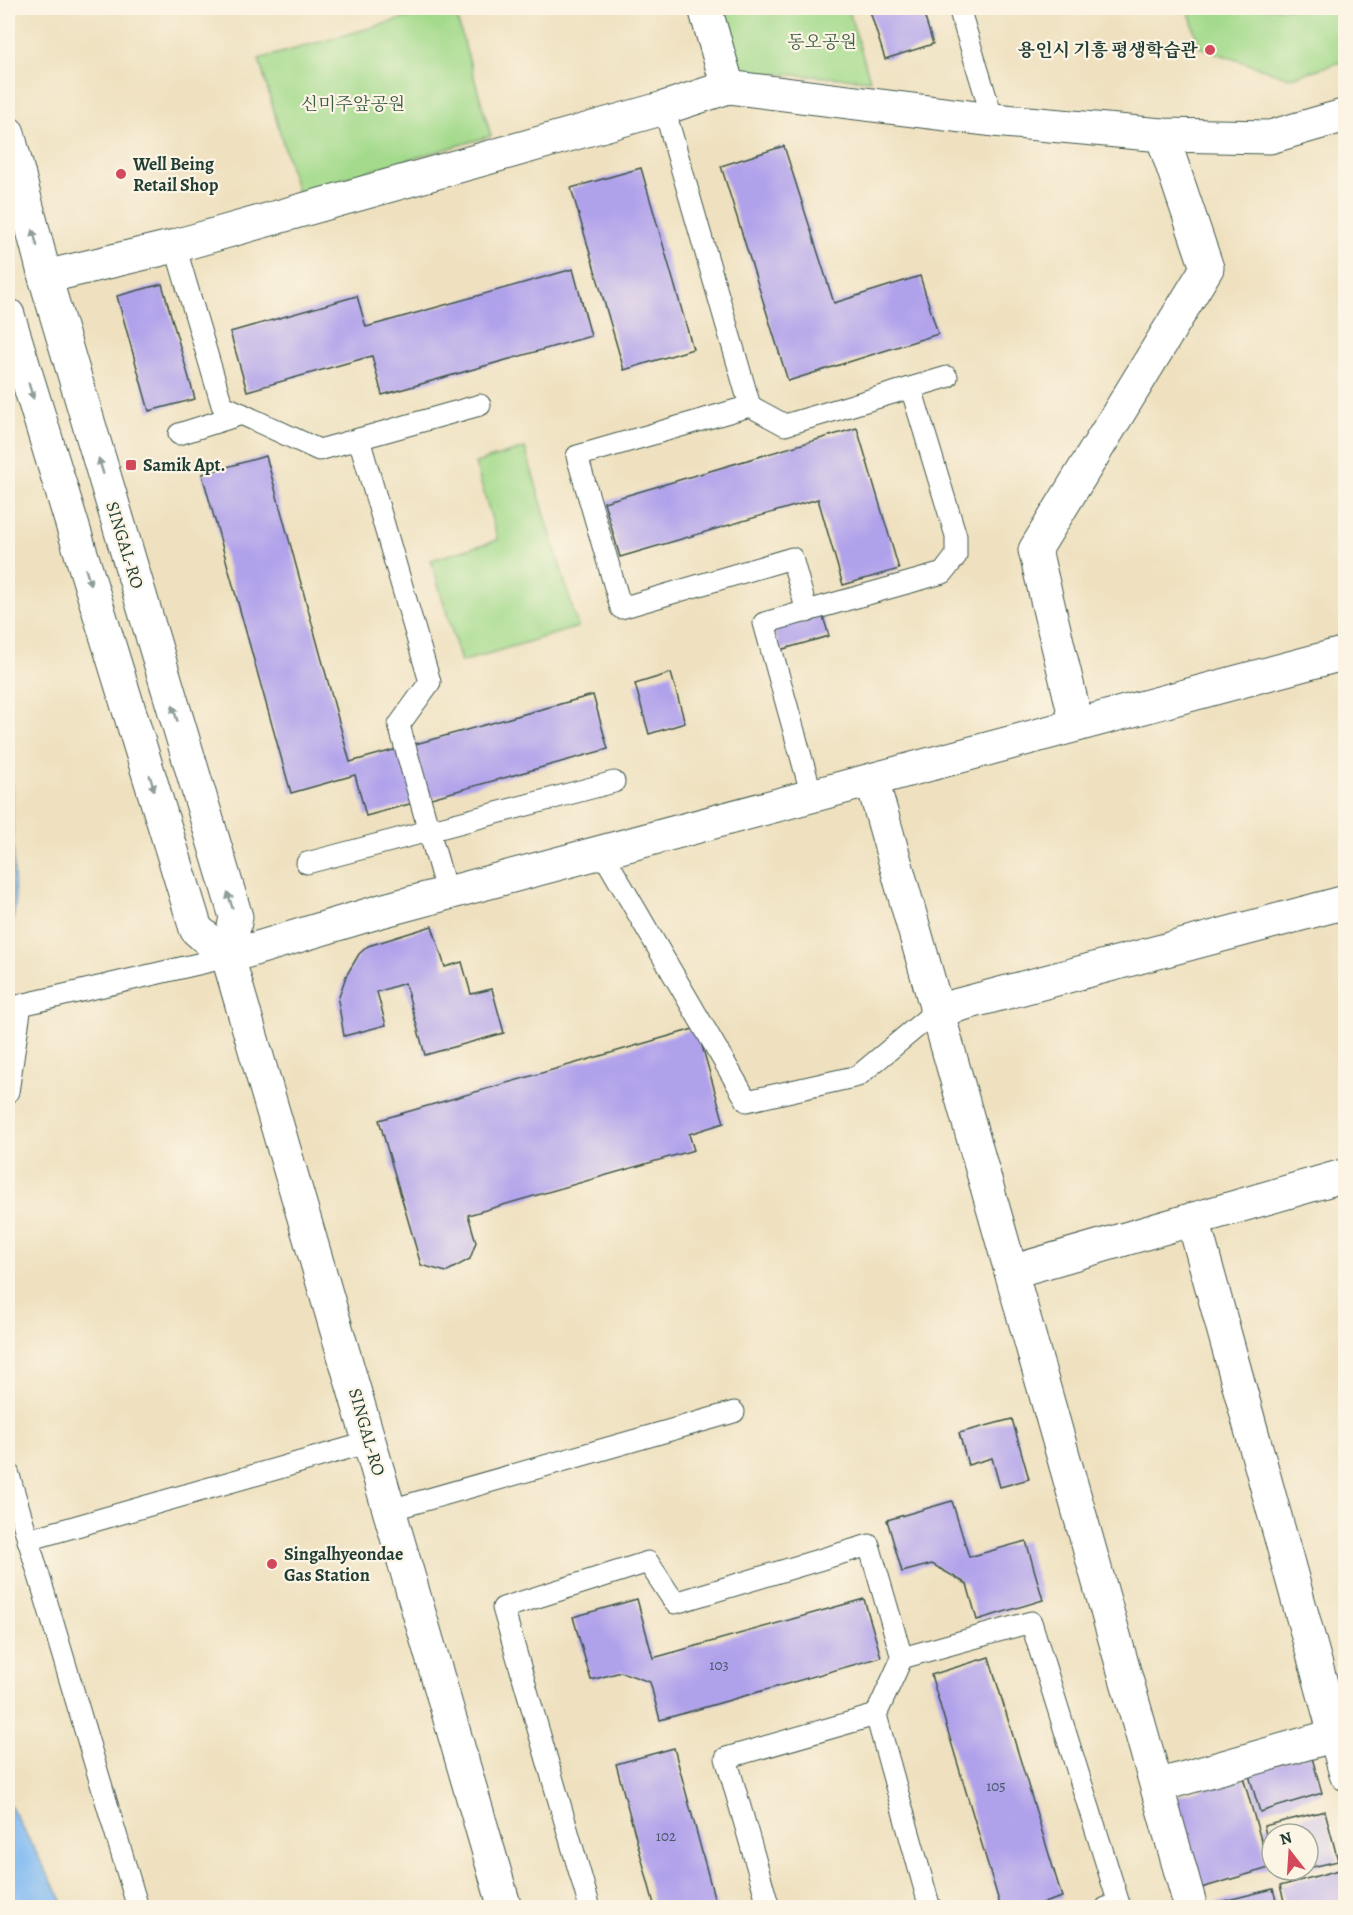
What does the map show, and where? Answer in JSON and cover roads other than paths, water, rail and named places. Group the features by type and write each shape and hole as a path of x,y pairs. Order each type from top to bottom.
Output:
{"street":[{"path":"705,8 729,87"},
{"path":"45,278 175,246 664,108 729,87 993,120 1162,135 1270,137 1346,115"},
{"name":"SINGAL-RO","path":"8,133 45,278 236,917 228,957 505,1908"},
{"path":"1077,725 1035,550 1207,268 1162,135"},
{"path":"8,315 196,929 228,957 447,894 1346,653"},
{"path":"872,780 1191,1908"},
{"path":"936,1011 1346,902"},
{"path":"1011,1272 1346,1175"},
{"path":"1193,1219 1340,1734 1346,1774"},
{"path":"1157,1786 1340,1734"}],"lane":[{"path":"959,8 993,120"},
{"path":"664,108 750,406"},
{"path":"175,246 222,405 319,450 480,405"},
{"path":"807,612 792,558 621,608 577,456 750,406 785,425 947,377"},
{"path":"812,796 764,623 943,573 956,556 956,536 911,388"},
{"path":"179,434 242,414"},
{"path":"359,439 430,682 399,725 447,894"},
{"path":"307,863 614,782"},
{"path":"609,864 747,1101 858,1076 936,1011"},
{"path":"8,1092 13,1016 21,1005 228,957"},
{"path":"390,1510 734,1412"},
{"path":"28,1540 370,1442"},
{"path":"8,1472 138,1908"},
{"path":"591,1908 503,1608 648,1562 675,1603 869,1545 902,1658 876,1715 930,1908"},
{"path":"902,1658 1031,1622 1115,1906"},
{"path":"769,1908 726,1758 876,1715"}],"water":[{"path":"8,691 15,907 8,946"},
{"path":"8,1801 65,1907 15,1907 8,1894"}],"place":[{"name":"용인시 기흥 평생학습관","path":"1210,50"},
{"name":"Well Being Retail Shop","path":"121,174"},
{"name":"Samik Apt.","path":"131,465"},
{"name":"Singalhyeondae Gas Station","path":"272,1564"}],"park label":[{"name":"동오공원","path":"822,42"},
{"name":"신미주앞공원","path":"353,104"}]}
